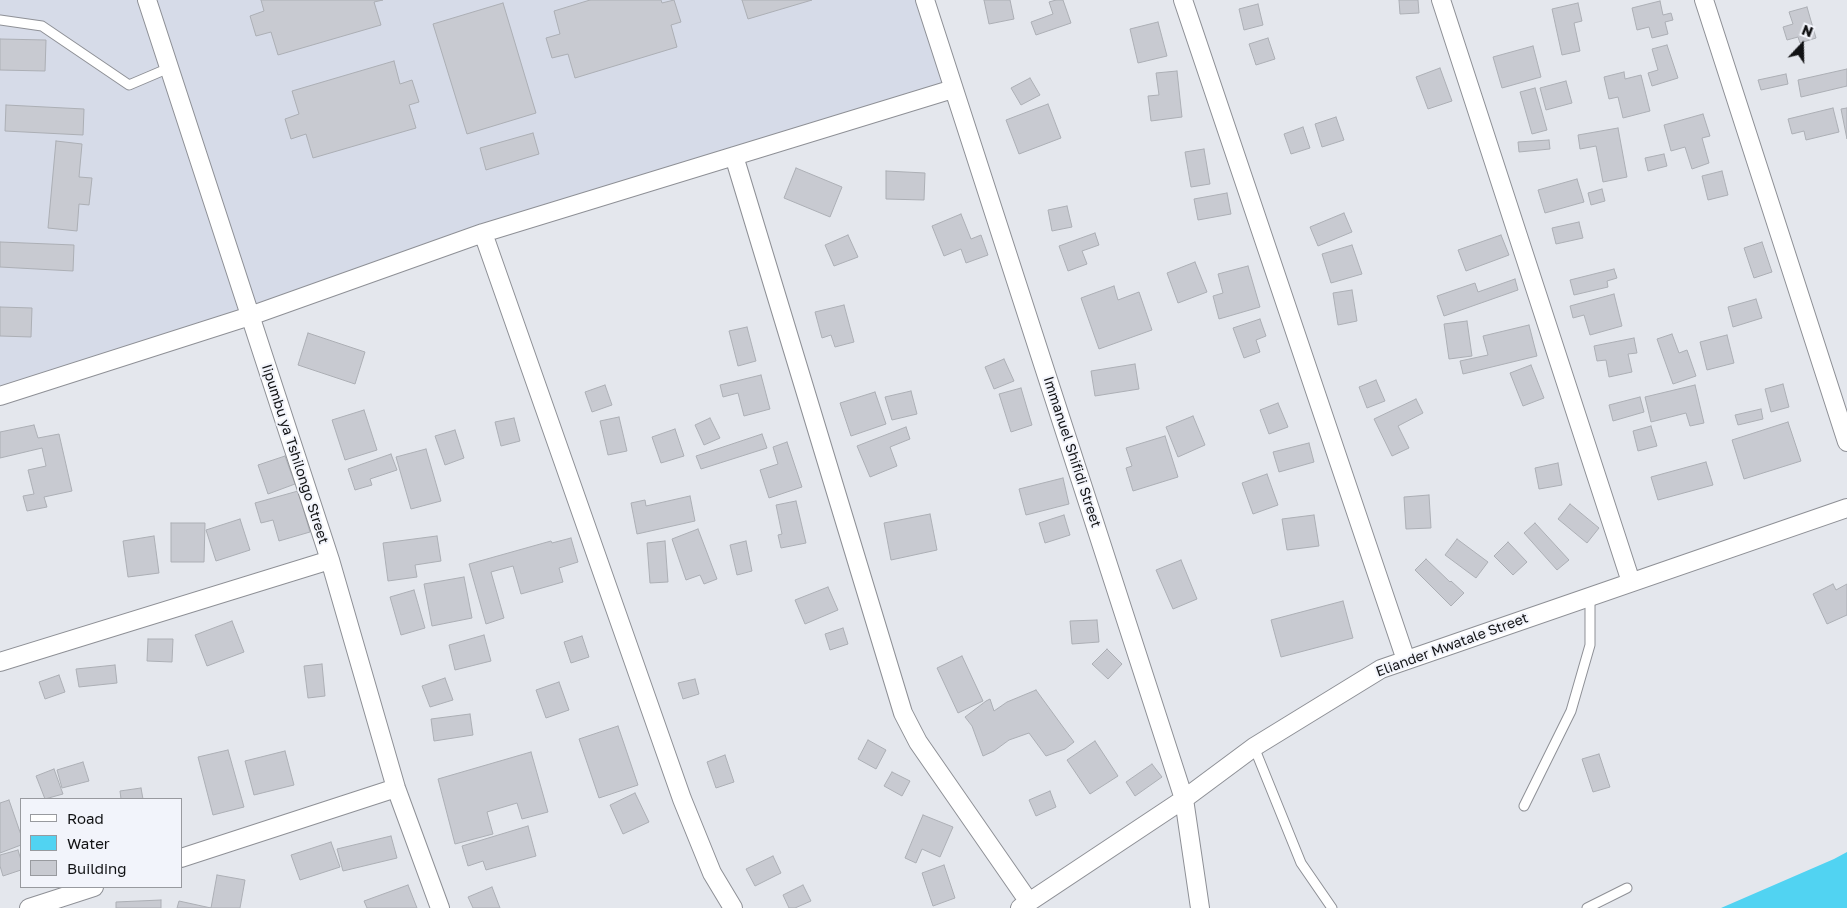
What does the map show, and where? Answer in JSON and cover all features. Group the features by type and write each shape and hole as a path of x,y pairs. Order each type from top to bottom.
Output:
{"street":[{"name":"Iipumbu ya Tshilongo Street","path":"147,0 330,560 396,788 440,908"},
{"name":"Immanuel Shifidi Street","path":"925,0 1184,799 1200,908"},
{"path":"1183,0 1406,660"},
{"path":"1441,0 1631,582"},
{"path":"1704,0 1847,442"},
{"path":"0,396 250,316 483,233 953,89"},
{"path":"734,156 903,713 922,749 1025,905"},
{"path":"483,233 682,799 712,873 733,908"},
{"name":"Eliander Mwatale Street","path":"1025,905 1184,799 1254,747 1366,676 1406,660 1847,508"},
{"path":"0,662 330,560"},
{"path":"182,858 396,788"},
{"path":"29,908 91,888"}],"lane":[{"path":"0,20 42,26 129,85 169,68"},
{"path":"1524,806 1571,710 1590,644 1590,596"},
{"path":"1254,747 1301,863 1332,908"},
{"path":"1587,908 1627,888"}],"shaded area":[{"path":"0,0 925,0 953,89 0,396"}],"water":[{"path":"1847,852 1847,908 1721,908 1834,859"}],"building":[{"path":"261,0 383,0 374,2 381,25 278,55 271,32 256,36 250,16 264,11"},
{"path":"590,0 661,0 662,3 674,0 681,22 671,25 677,47 575,78 568,54 552,58 546,38 560,34 554,11"},
{"path":"742,0 812,0 748,19"},
{"path":"984,0 1010,0 1014,19 989,24"},
{"path":"1063,0 1071,23 1036,35 1031,22 1053,14 1049,2"},
{"path":"1399,0 1418,0 1419,13 1400,14"},
{"path":"1660,1 1663,15 1671,13 1673,20 1665,22 1668,34 1652,38 1649,27 1637,30 1632,8"},
{"path":"503,3 536,113 467,134 433,24"},
{"path":"1578,3 1582,21 1574,23 1580,51 1562,55 1552,9"},
{"path":"1258,4 1263,25 1244,30 1239,9"},
{"path":"1807,7 1816,38 1800,43 1798,37 1787,40 1783,27 1793,24 1789,12"},
{"path":"1158,22 1167,56 1138,63 1130,29"},
{"path":"1268,38 1275,59 1256,65 1249,44"},
{"path":"0,39 46,40 45,71 0,70"},
{"path":"1667,45 1678,78 1652,86 1648,73 1658,70 1652,49"},
{"path":"1533,46 1541,77 1502,88 1493,57"},
{"path":"394,61 400,84 412,80 419,102 409,105 416,128 313,158 306,134 291,139 285,119 299,114 292,91"},
{"path":"1440,68 1452,101 1428,109 1416,77"},
{"path":"1847,69 1847,86 1801,97 1798,80"},
{"path":"1177,71 1182,117 1151,121 1148,96 1159,95 1156,73"},
{"path":"1624,72 1625,79 1641,75 1650,111 1623,118 1618,97 1609,99 1604,77"},
{"path":"1786,74 1788,84 1761,90 1758,80"},
{"path":"1030,78 1040,95 1021,105 1011,88"},
{"path":"1566,81 1572,103 1546,110 1540,88"},
{"path":"1535,88 1547,130 1532,134 1520,92"},
{"path":"1048,104 1061,138 1019,154 1006,120"},
{"path":"6,105 84,109 83,135 5,131"},
{"path":"1833,108 1839,132 1806,140 1804,131 1792,134 1788,119"},
{"path":"1847,108 1847,139 1841,109"},
{"path":"1703,114 1710,136 1702,138 1709,163 1692,169 1685,147 1671,151 1664,125"},
{"path":"1336,117 1344,140 1322,147 1315,124"},
{"path":"1303,127 1310,148 1291,154 1284,134"},
{"path":"1618,128 1627,177 1603,182 1596,146 1580,149 1578,135"},
{"path":"533,133 539,154 486,170 480,148"},
{"path":"1549,140 1550,149 1519,152 1518,142"},
{"path":"56,141 82,144 79,177 92,178 89,205 79,204 77,231 48,228"},
{"path":"1204,149 1210,184 1191,187 1185,152"},
{"path":"1664,154 1667,166 1648,171 1645,158"},
{"path":"796,168 842,187 830,217 784,198"},
{"path":"886,171 925,173 924,200 886,199"},
{"path":"1722,171 1728,195 1708,200 1702,176"},
{"path":"1577,179 1584,202 1545,213 1538,190"},
{"path":"1602,189 1605,201 1591,205 1588,193"},
{"path":"1227,193 1231,214 1198,220 1194,199"},
{"path":"1067,206 1072,227 1052,231 1048,210"},
{"path":"1344,213 1352,232 1318,246 1310,227"},
{"path":"961,214 971,239 981,235 988,255 966,263 961,249 944,256 932,226"},
{"path":"1579,222 1583,238 1556,244 1552,228"},
{"path":"1095,233 1099,245 1082,251 1087,264 1068,271 1059,246"},
{"path":"848,235 858,257 834,266 825,245"},
{"path":"1501,235 1509,255 1466,271 1458,250"},
{"path":"0,242 74,245 73,271 0,267"},
{"path":"1762,242 1772,272 1754,278 1744,248"},
{"path":"1352,245 1362,274 1331,283 1322,254"},
{"path":"1195,262 1207,292 1178,303 1167,273"},
{"path":"1248,266 1260,307 1219,319 1213,296 1223,293 1218,274"},
{"path":"1614,269 1617,278 1607,281 1608,287 1574,295 1570,280"},
{"path":"1515,279 1518,290 1444,316 1437,296 1475,283 1478,292"},
{"path":"1114,286 1118,300 1139,292 1152,330 1099,349 1081,298"},
{"path":"1352,290 1357,321 1338,325 1333,293"},
{"path":"1614,294 1622,326 1590,335 1584,315 1573,318 1570,306"},
{"path":"1756,299 1762,318 1733,327 1728,307"},
{"path":"844,305 854,342 835,347 831,335 822,338 815,312"},
{"path":"0,307 32,308 31,337 0,336"},
{"path":"1260,319 1266,336 1256,340 1260,352 1244,358 1233,328"},
{"path":"1467,321 1472,356 1449,359 1444,324"},
{"path":"1529,325 1537,356 1463,374 1460,361 1488,355 1483,336"},
{"path":"747,327 756,361 738,366 729,331"},
{"path":"308,333 365,352 355,384 298,365"},
{"path":"1672,334 1679,353 1687,350 1696,376 1673,384 1657,339"},
{"path":"1727,335 1734,363 1707,370 1700,342"},
{"path":"1634,338 1637,353 1628,354 1632,372 1609,377 1606,360 1597,361 1594,346"},
{"path":"1004,359 1014,381 994,389 985,367"},
{"path":"1135,364 1139,389 1095,396 1091,371"},
{"path":"1531,365 1544,398 1523,406 1510,373"},
{"path":"761,375 770,409 744,416 738,393 723,397 720,385"},
{"path":"1376,380 1385,401 1367,408 1359,387"},
{"path":"1783,384 1789,407 1771,412 1765,389"},
{"path":"605,385 612,405 592,412 585,392"},
{"path":"1695,385 1704,423 1690,426 1686,413 1651,422 1645,397"},
{"path":"1021,388 1032,425 1011,432 999,394"},
{"path":"911,391 917,414 892,420 885,397"},
{"path":"875,392 886,424 851,436 840,403"},
{"path":"1640,397 1644,412 1613,421 1609,405"},
{"path":"1416,399 1423,413 1398,426 1409,448 1392,456 1374,419"},
{"path":"1278,403 1288,427 1269,434 1260,410"},
{"path":"1761,409 1763,419 1738,425 1735,415"},
{"path":"364,410 377,450 345,460 332,420"},
{"path":"1193,416 1205,445 1178,457 1166,427"},
{"path":"619,417 627,451 608,455 600,421"},
{"path":"514,418 520,441 501,446 495,422"},
{"path":"710,418 720,438 704,445 695,425"},
{"path":"1788,422 1801,461 1744,479 1732,440"},
{"path":"34,425 38,438 59,434 72,491 44,497 47,507 27,511 23,496 34,494 28,470 46,466 42,448 0,458 0,432"},
{"path":"1651,426 1657,446 1638,451 1633,431"},
{"path":"906,427 910,439 890,447 897,466 870,477 857,446"},
{"path":"675,429 684,456 661,463 652,437"},
{"path":"455,430 464,458 445,465 435,436"},
{"path":"762,434 767,448 701,469 696,456"},
{"path":"1165,436 1178,477 1133,491 1126,468 1132,466 1126,448"},
{"path":"787,442 802,487 769,498 760,470 778,464 773,447"},
{"path":"1309,443 1314,462 1279,472 1273,452"},
{"path":"426,449 441,501 411,509 396,457"},
{"path":"391,454 397,470 370,479 372,485 355,490 348,469"},
{"path":"285,456 295,484 268,494 258,465"},
{"path":"1706,462 1713,485 1658,500 1651,477"},
{"path":"1558,463 1562,485 1539,489 1535,468"},
{"path":"1267,474 1278,505 1253,514 1242,483"},
{"path":"1063,478 1069,504 1026,515 1019,489"},
{"path":"298,491 310,532 279,541 273,520 261,523 255,503"},
{"path":"1429,495 1431,528 1406,529 1404,497"},
{"path":"690,496 695,521 637,534 631,503 645,500 646,506"},
{"path":"796,501 806,543 781,548 778,535 782,534 776,505"},
{"path":"1570,504 1599,528 1587,543 1558,519"},
{"path":"930,514 937,550 891,560 884,523"},
{"path":"1064,515 1070,535 1045,543 1039,523"},
{"path":"1314,515 1319,546 1287,550 1282,519"},
{"path":"240,519 250,550 216,561 206,530"},
{"path":"171,523 205,523 204,562 171,562"},
{"path":"1535,523 1569,560 1557,570 1524,533"},
{"path":"698,529 717,579 704,584 700,575 686,580 672,539"},
{"path":"154,536 159,573 128,577 123,541"},
{"path":"437,536 441,561 415,565 417,577 388,581 383,543"},
{"path":"571,538 578,562 559,568 563,582 521,594 513,566 491,572 504,618 486,624 469,564 551,541 552,543"},
{"path":"1457,539 1488,562 1476,578 1445,555"},
{"path":"665,541 668,582 650,583 647,543"},
{"path":"746,541 752,571 737,575 730,545"},
{"path":"1508,542 1527,562 1513,575 1494,556"},
{"path":"1426,559 1464,593 1451,606 1415,570"},
{"path":"1181,560 1197,599 1173,609 1156,570"},
{"path":"464,577 472,618 432,626 424,584"},
{"path":"1833,584 1836,590 1847,584 1847,615 1827,624 1813,594"},
{"path":"828,587 838,610 805,624 795,600"},
{"path":"414,590 425,628 401,635 390,597"},
{"path":"1343,601 1353,638 1281,657 1271,620"},
{"path":"1097,620 1099,642 1072,644 1070,621"},
{"path":"232,621 244,652 207,666 195,635"},
{"path":"843,628 848,644 830,650 825,634"},
{"path":"484,635 491,661 455,670 449,645"},
{"path":"582,636 589,657 571,663 564,642"},
{"path":"148,639 173,639 172,662 147,661"},
{"path":"1107,649 1122,664 1108,679 1092,664"},
{"path":"962,656 983,701 958,713 937,668"},
{"path":"322,664 325,696 308,698 304,666"},
{"path":"115,665 117,683 79,687 76,669"},
{"path":"59,675 65,692 45,699 39,682"},
{"path":"445,678 453,700 430,707 422,686"},
{"path":"695,679 699,694 683,699 678,683"},
{"path":"559,682 569,710 546,718 536,690"},
{"path":"1036,690 1074,742 1065,749 1046,756 1029,733 1009,740 994,751 983,756 972,726 965,717 990,699 994,711 1007,702"},
{"path":"470,714 473,735 434,741 431,719"},
{"path":"618,726 638,785 599,798 579,739"},
{"path":"868,740 886,750 876,769 858,759"},
{"path":"1095,741 1118,776 1090,794 1067,760"},
{"path":"228,750 244,807 213,815 198,757"},
{"path":"285,751 294,785 254,795 245,761"},
{"path":"531,752 548,812 522,819 517,803 487,812 493,834 455,844 438,779"},
{"path":"1599,754 1610,787 1593,792 1582,759"},
{"path":"725,755 734,782 716,788 707,762"},
{"path":"83,762 89,781 62,788 57,770"},
{"path":"1152,764 1162,777 1135,796 1126,782"},
{"path":"54,769 63,794 45,798 36,776"},
{"path":"892,772 910,781 902,796 884,786"},
{"path":"141,788 143,798 121,798 120,791"},
{"path":"1050,791 1056,807 1036,816 1029,800"},
{"path":"635,793 649,822 623,834 610,805"},
{"path":"9,800 20,832 20,845 0,853 0,803"},
{"path":"923,815 953,827 940,857 922,849 916,863 905,858"},
{"path":"528,826 536,856 486,870 483,861 468,866 462,846"},
{"path":"391,836 397,858 343,871 337,849"},
{"path":"331,842 340,867 300,880 291,855"},
{"path":"18,850 20,870 3,876 0,866 0,855"},
{"path":"773,856 781,873 755,886 746,869"},
{"path":"944,865 955,898 933,906 922,873"},
{"path":"217,875 245,880 240,908 211,908"},
{"path":"408,885 417,908 367,908 364,901"},
{"path":"803,885 811,901 795,908 789,908 783,895"},
{"path":"492,887 500,908 473,908 468,897"},
{"path":"161,900 161,908 116,908 116,902"},
{"path":"179,901 211,908 177,908"}]}
